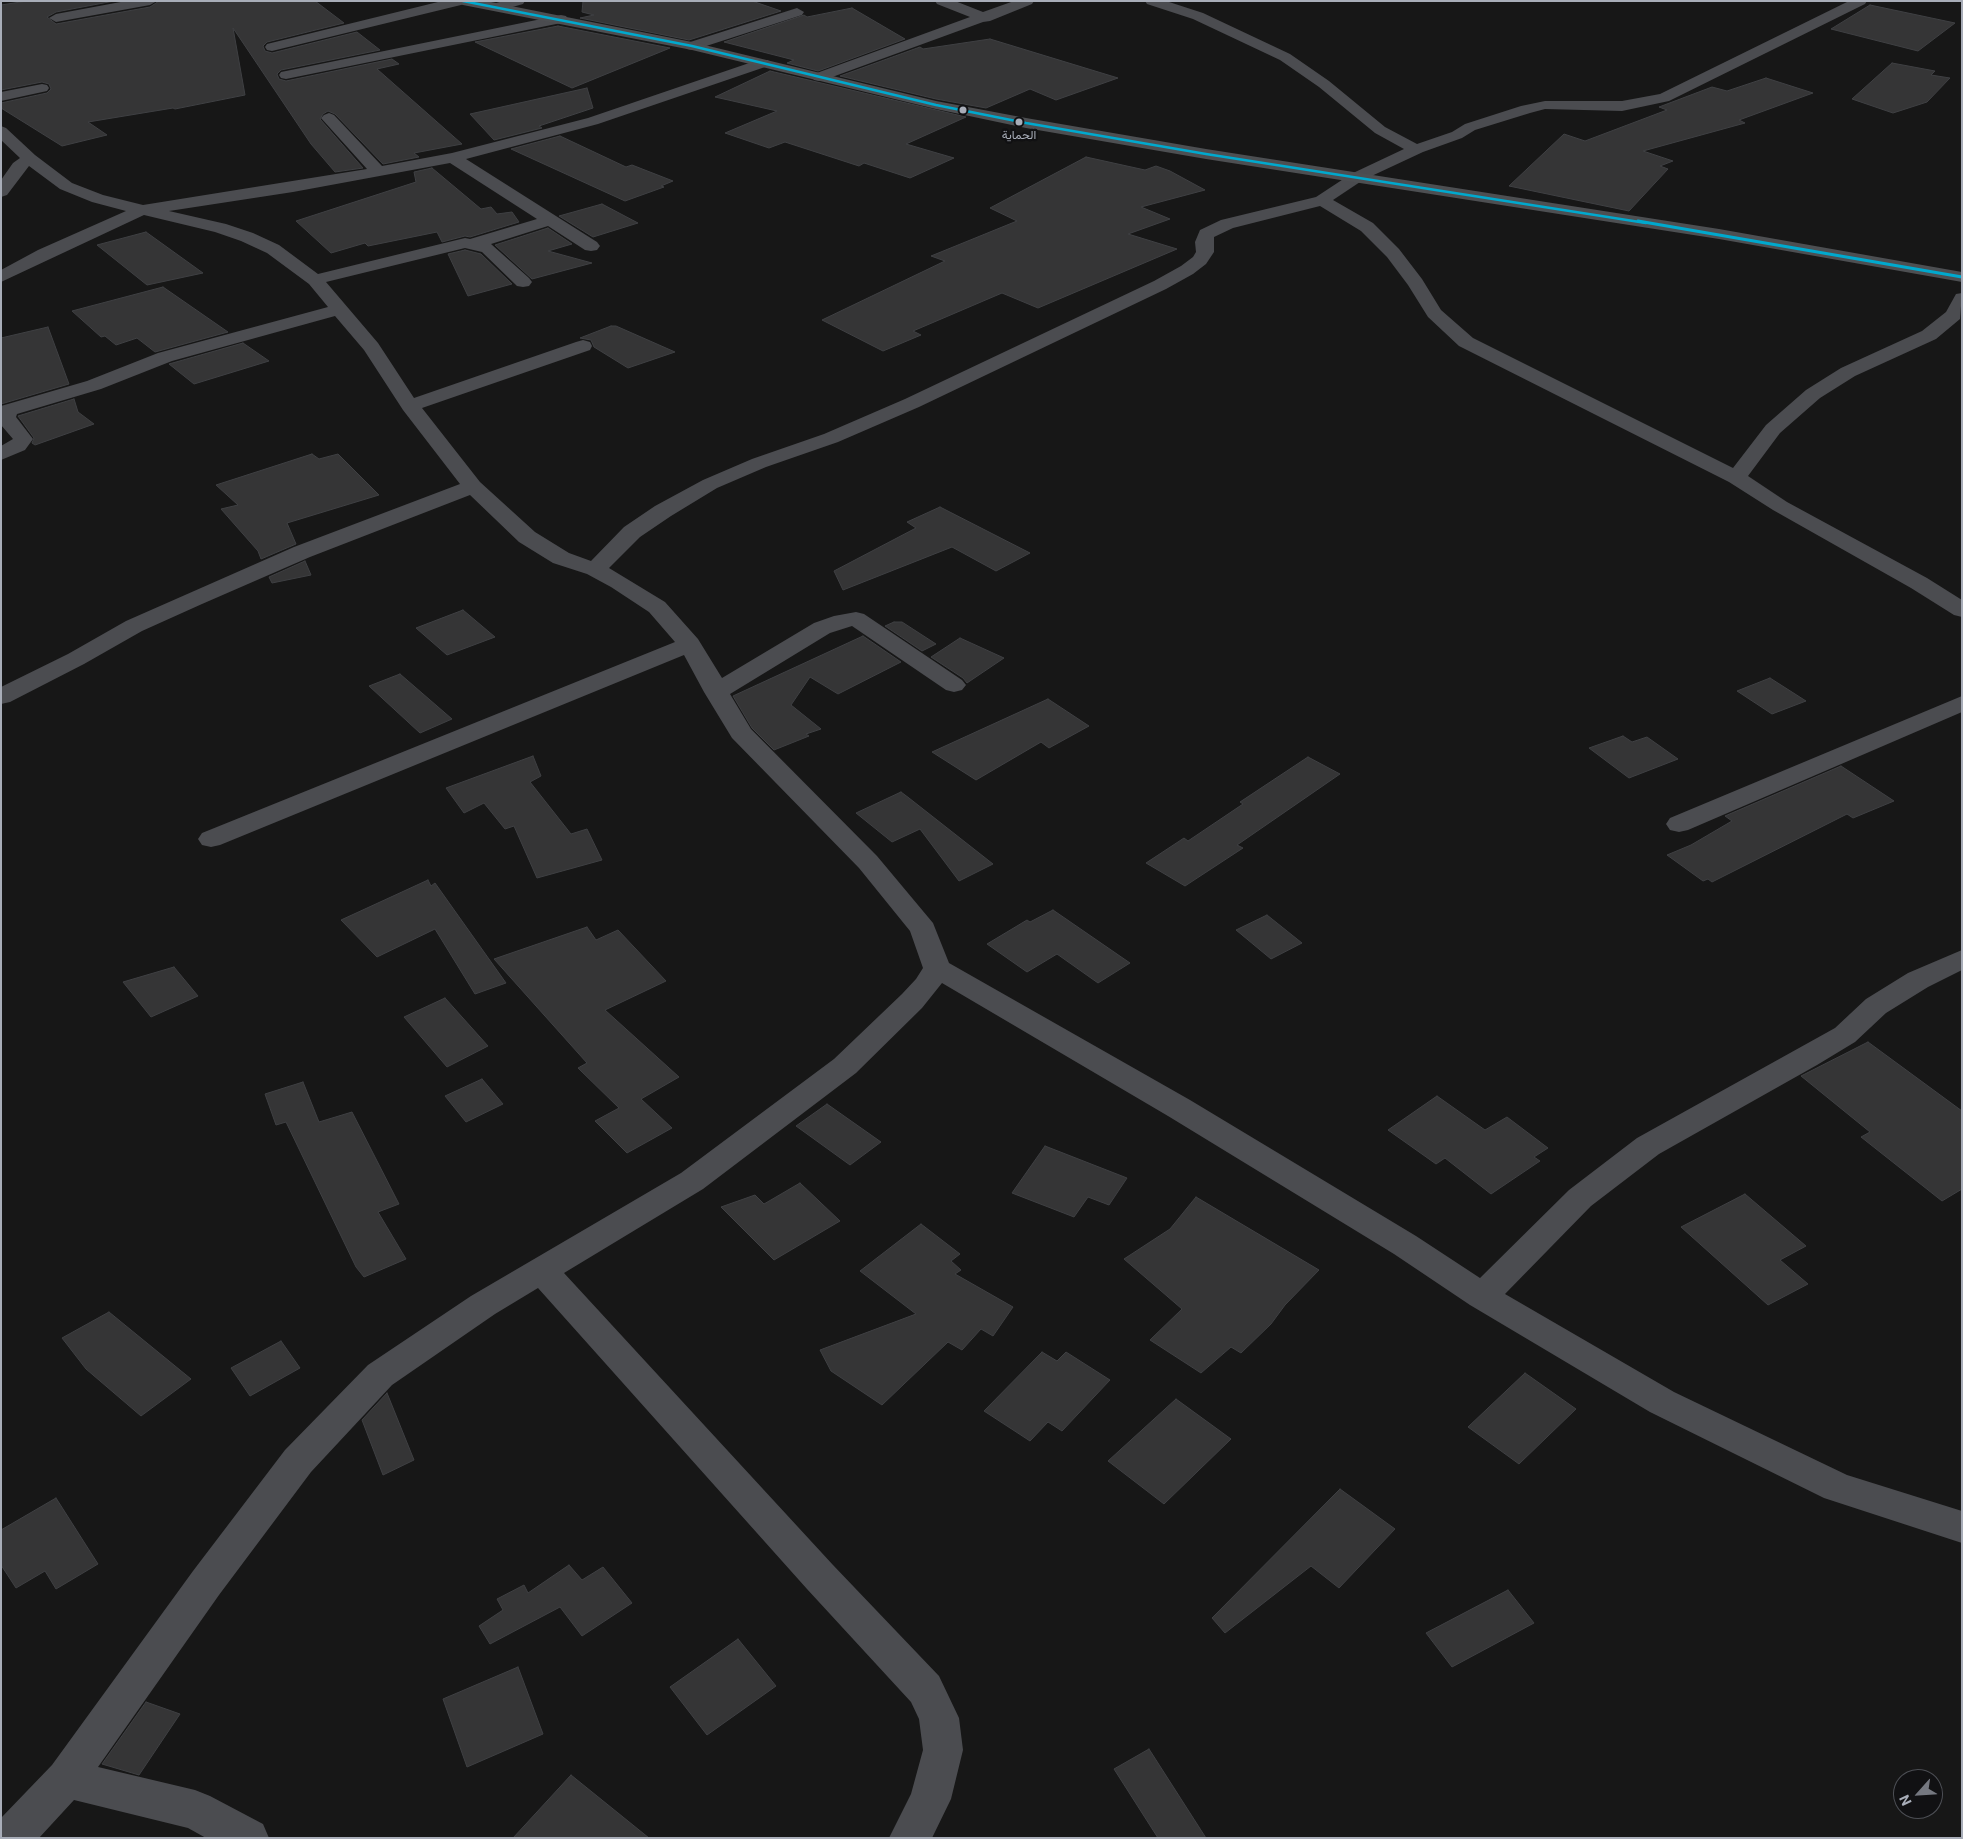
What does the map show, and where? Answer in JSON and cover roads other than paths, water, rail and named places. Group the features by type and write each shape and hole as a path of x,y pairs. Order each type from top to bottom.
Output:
{"main road":[{"path":"462,1 692,46 936,105 1026,123 1357,178 1709,233 1962,277"}],"street":[{"path":"56,18 150,1"},
{"path":"272,47 462,1"},
{"path":"498,7 518,1"},
{"path":"942,1 985,18"},
{"path":"820,77 1027,1"},
{"path":"1152,1 1198,16 1284,56 1324,84 1380,130 1400,142 1417,149"},
{"path":"1826,1 1855,4"},
{"path":"595,569 632,532 663,511 710,484 759,463 831,438 912,403 1160,285 1187,270 1200,260 1205,252 1206,234 1243,220 1322,200 1357,178 1417,149 1458,135 1470,128 1537,106 1622,106 1664,98 1855,4"},
{"path":"692,46 797,12"},
{"path":"286,75 561,19"},
{"path":"1,277 44,254 140,210 293,187 453,158 593,121 763,63"},
{"path":"1,96 42,88"},
{"path":"329,118 378,171"},
{"path":"1,131 29,158 66,186 98,199 179,218 247,237 273,249 315,280 371,347 410,406 474,486 527,537 562,558 595,569 620,582 657,607 690,644 716,692 742,733 868,862 923,929 937,968 1188,1113 1397,1240 1482,1296 1662,1402 1837,1487 1962,1527"},
{"path":"1,192 19,166 29,158"},
{"path":"453,158 591,246"},
{"path":"1322,200 1339,208 1373,233 1393,253 1416,282 1434,312 1466,342 1736,478 1780,506 1919,583 1962,610"},
{"path":"472,244 550,220"},
{"path":"315,280 456,244 472,244 488,248 523,282"},
{"path":"1736,478 1773,429 1813,394 1848,372 1929,334 1954,314 1962,298"},
{"path":"1,454 18,446 23,439 6,418 8,410 94,385 165,358 339,309"},
{"path":"410,406 583,346"},
{"path":"1,697 76,659 134,626 194,599 302,552 474,486"},
{"path":"716,692 822,628 842,621 856,619 954,684"},
{"path":"211,839 690,644"},
{"path":"1679,824 1962,703"},
{"path":"1482,1296 1580,1198 1648,1146 1807,1058 1845,1034 1876,1006 1918,980 1962,959"},
{"path":"10,1838 66,1779 206,1583 298,1461 380,1375 483,1305 692,1181 845,1066 922,990 937,968"},
{"path":"542,1271 820,1577 925,1689 939,1718 943,1750 930,1799 910,1838"},
{"path":"66,1779 195,1810 248,1838"}],"place":[{"name":"الحماية","path":"1019,122"}]}
